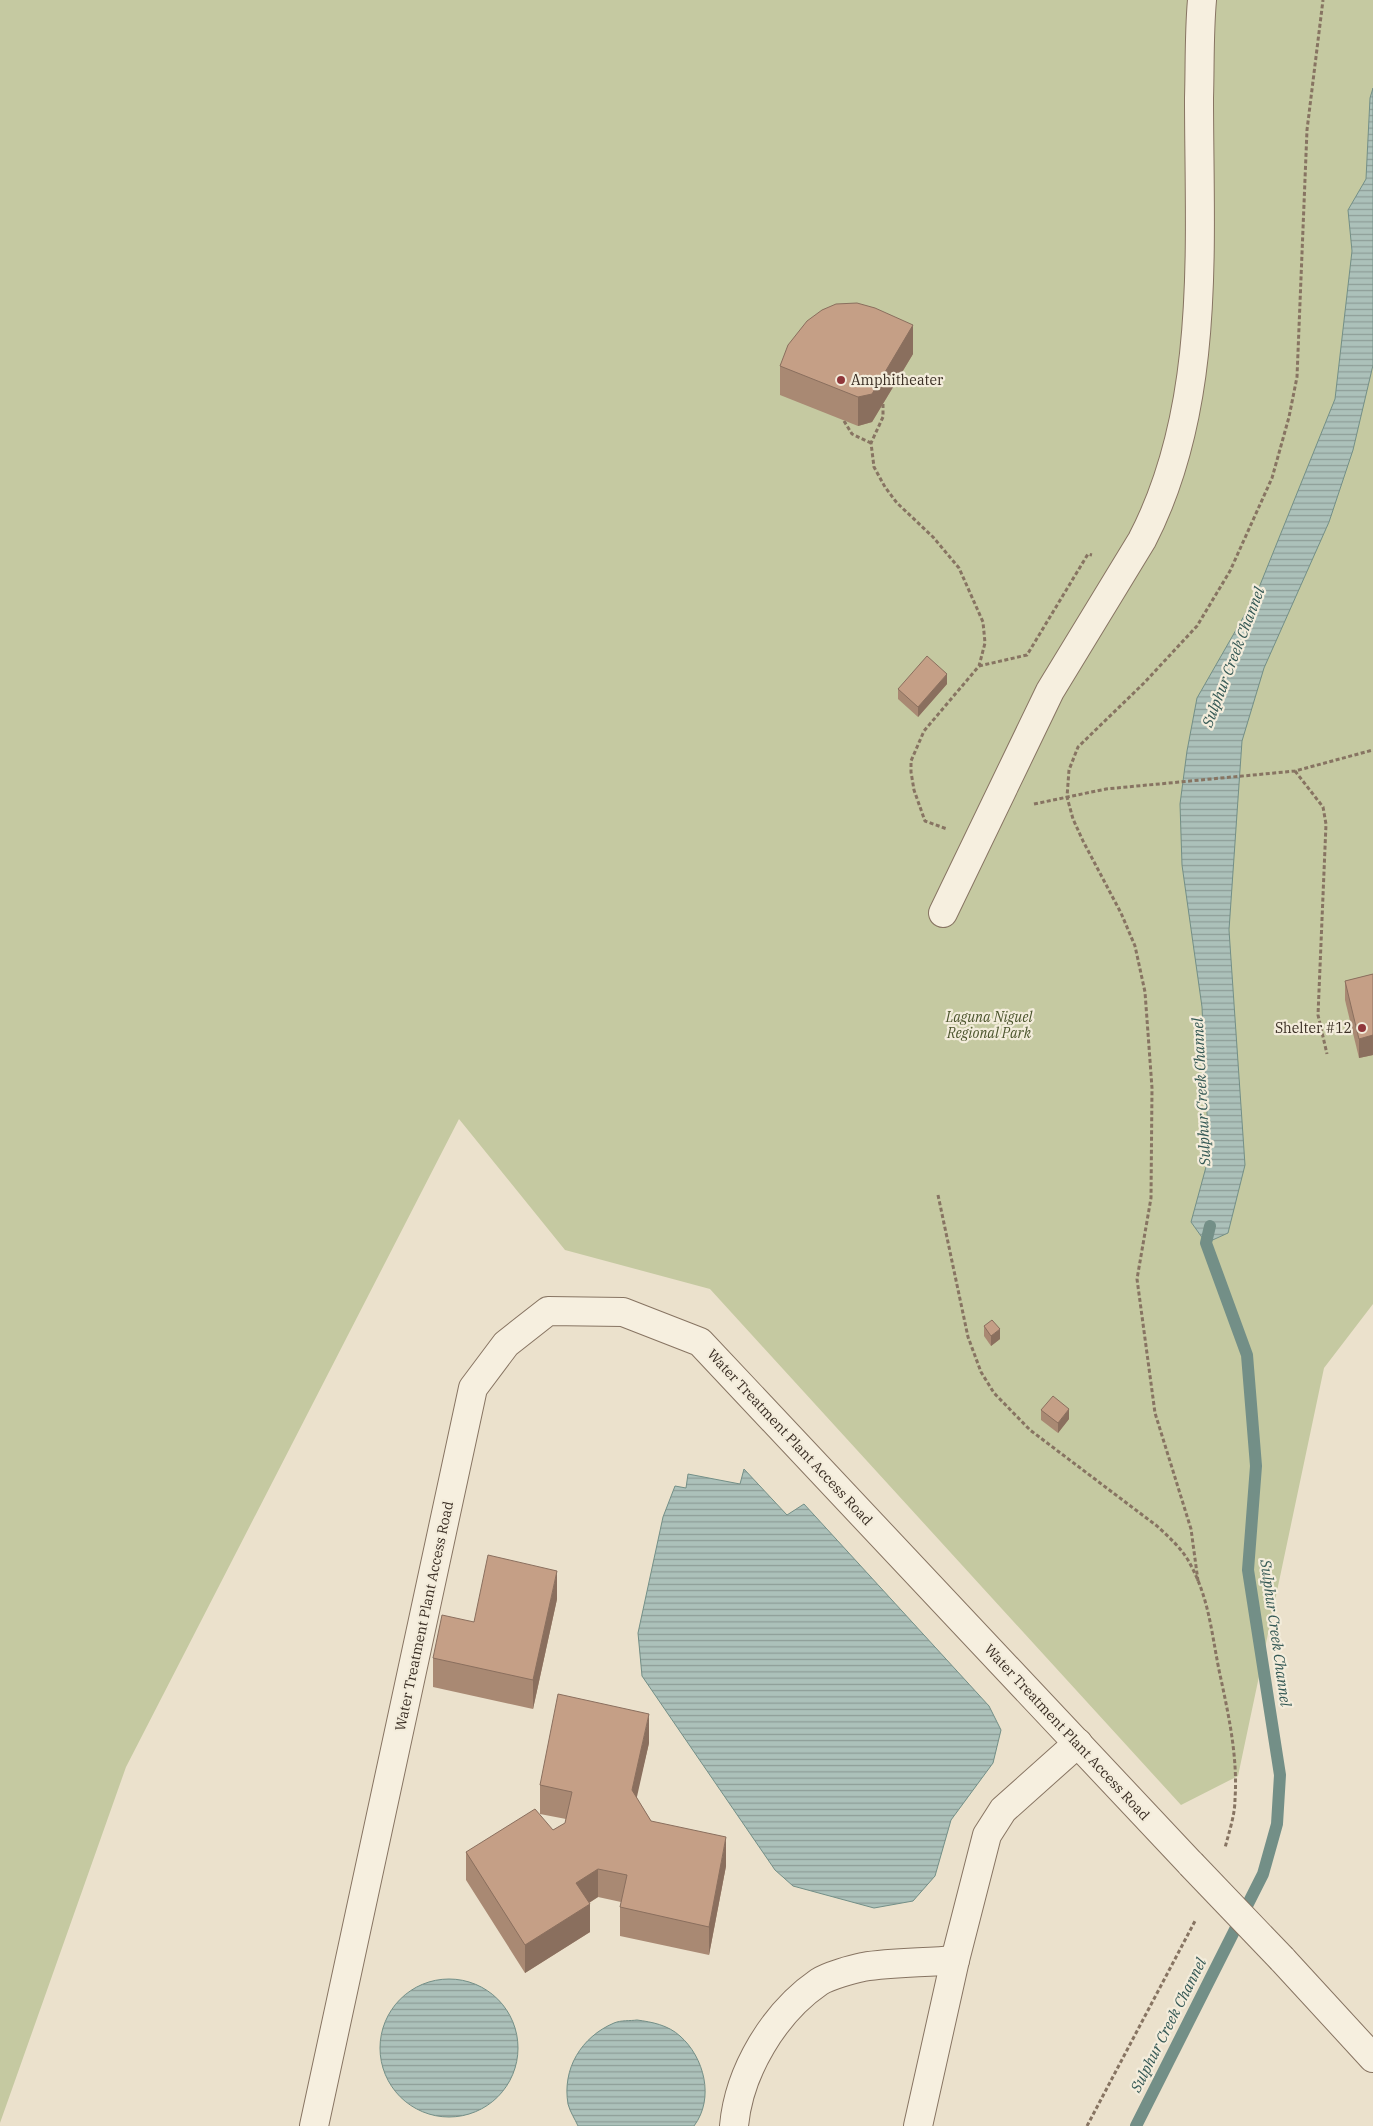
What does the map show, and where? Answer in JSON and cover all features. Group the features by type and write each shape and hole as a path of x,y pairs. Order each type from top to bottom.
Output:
{"lane":[{"path":"943,913 1050,691 1155,514 1168,478 1184,419 1190,380 1199,271 1200,40 1202,0"},
{"name":"Water Treatment Plant Access Road","path":"314,2126 473,1388 506,1344 548,1311 623,1312 700,1342 1373,2058"},
{"path":"918,2126 955,1960 987,1835 1003,1810 1078,1743"},
{"path":"734,2126 736,2107 759,2046 789,2009 821,1981 862,1967 955,1960"}],"path":[{"path":"1198,1581 1191,1529 1155,1413 1137,1279 1151,1198 1152,1088 1145,992 1135,946 1072,818 1067,797 1069,770 1078,747 1144,683 1197,626 1230,571 1272,478 1289,417 1297,377 1307,130 1323,0"},
{"path":"883,404 883,417 871,443 874,466 885,487 897,503 933,537 959,568 984,622 985,643 979,666 924,731 911,761 910,772 925,821 978,840"},
{"path":"844,421 852,434 871,443"},
{"path":"979,666 1027,656 1088,554 1124,569"},
{"path":"990,814 1106,789 1295,771 1373,750"},
{"path":"1295,771 1323,806 1326,824 1318,1015 1327,1054"},
{"path":"938,1195 968,1337 982,1372 994,1393 1030,1430 1157,1526 1176,1544 1188,1560 1198,1581 1208,1604 1234,1760 1235,1802 1224,1850"},
{"path":"1088,2126 1195,1921"}],"green space":[{"name":"Laguna Niguel Regional Park","path":"0,0 1373,0 1373,1304 1324,1368 1238,1776 1181,1805 710,1289 565,1250 459,1119 126,1767 0,2123"}],"water":[{"path":"1373,88 1373,365 1353,450 1329,522 1264,668 1242,741 1229,930 1245,1165 1228,1233 1206,1243 1191,1222 1209,1156 1202,1007 1182,865 1180,804 1187,751 1197,698 1256,595 1335,399 1352,251 1348,210 1366,179 1370,98"},
{"path":"744,1469 787,1515 804,1504 989,1706 1001,1730 993,1763 951,1820 935,1876 913,1901 874,1908 793,1886 775,1870 642,1676 638,1633 663,1517 675,1486 686,1488 688,1474 740,1484"},
{"path":"449,1979 475,1984 498,1999 513,2022 518,2048 513,2074 498,2097 475,2112 449,2117 423,2112 400,2097 385,2074 380,2048 385,2022 400,1999 423,1984"},
{"path":"637,2020 665,2027 680,2036 701,2066 704,2078 704,2103 694,2126 578,2126 568,2104 567,2091 571,2067 576,2056 583,2046 602,2029 617,2022"}],"building":[{"path":"857,303 875,308 913,325 872,394 858,397 780,366 788,345 807,321 822,310 836,304"},
{"path":"927,656 947,674 918,707 898,689"},
{"name":"Shelter #12","path":"1373,974 1373,1035 1359,1039 1345,981"},
{"path":"992,1320 1000,1329 991,1336 984,1326"},
{"path":"1053,1396 1069,1409 1058,1423 1041,1410"},
{"path":"488,1555 557,1571 533,1680 433,1658 442,1615 474,1622"},
{"path":"558,1694 649,1714 632,1790 651,1821 726,1837 709,1927 620,1907 627,1875 598,1869 576,1883 590,1904 525,1945 466,1852 535,1809 553,1830 565,1823 572,1792 540,1785"}],"waterway":[{"name":"Sulphur Creek Channel","path":"1136,2126 1263,1874 1277,1824 1280,1775 1248,1570 1256,1466 1247,1355 1206,1243 1210,1226"}],"place":[{"name":"Amphitheater","path":"841,380"},
{"name":"Shelter #12","path":"1362,1028"}]}
